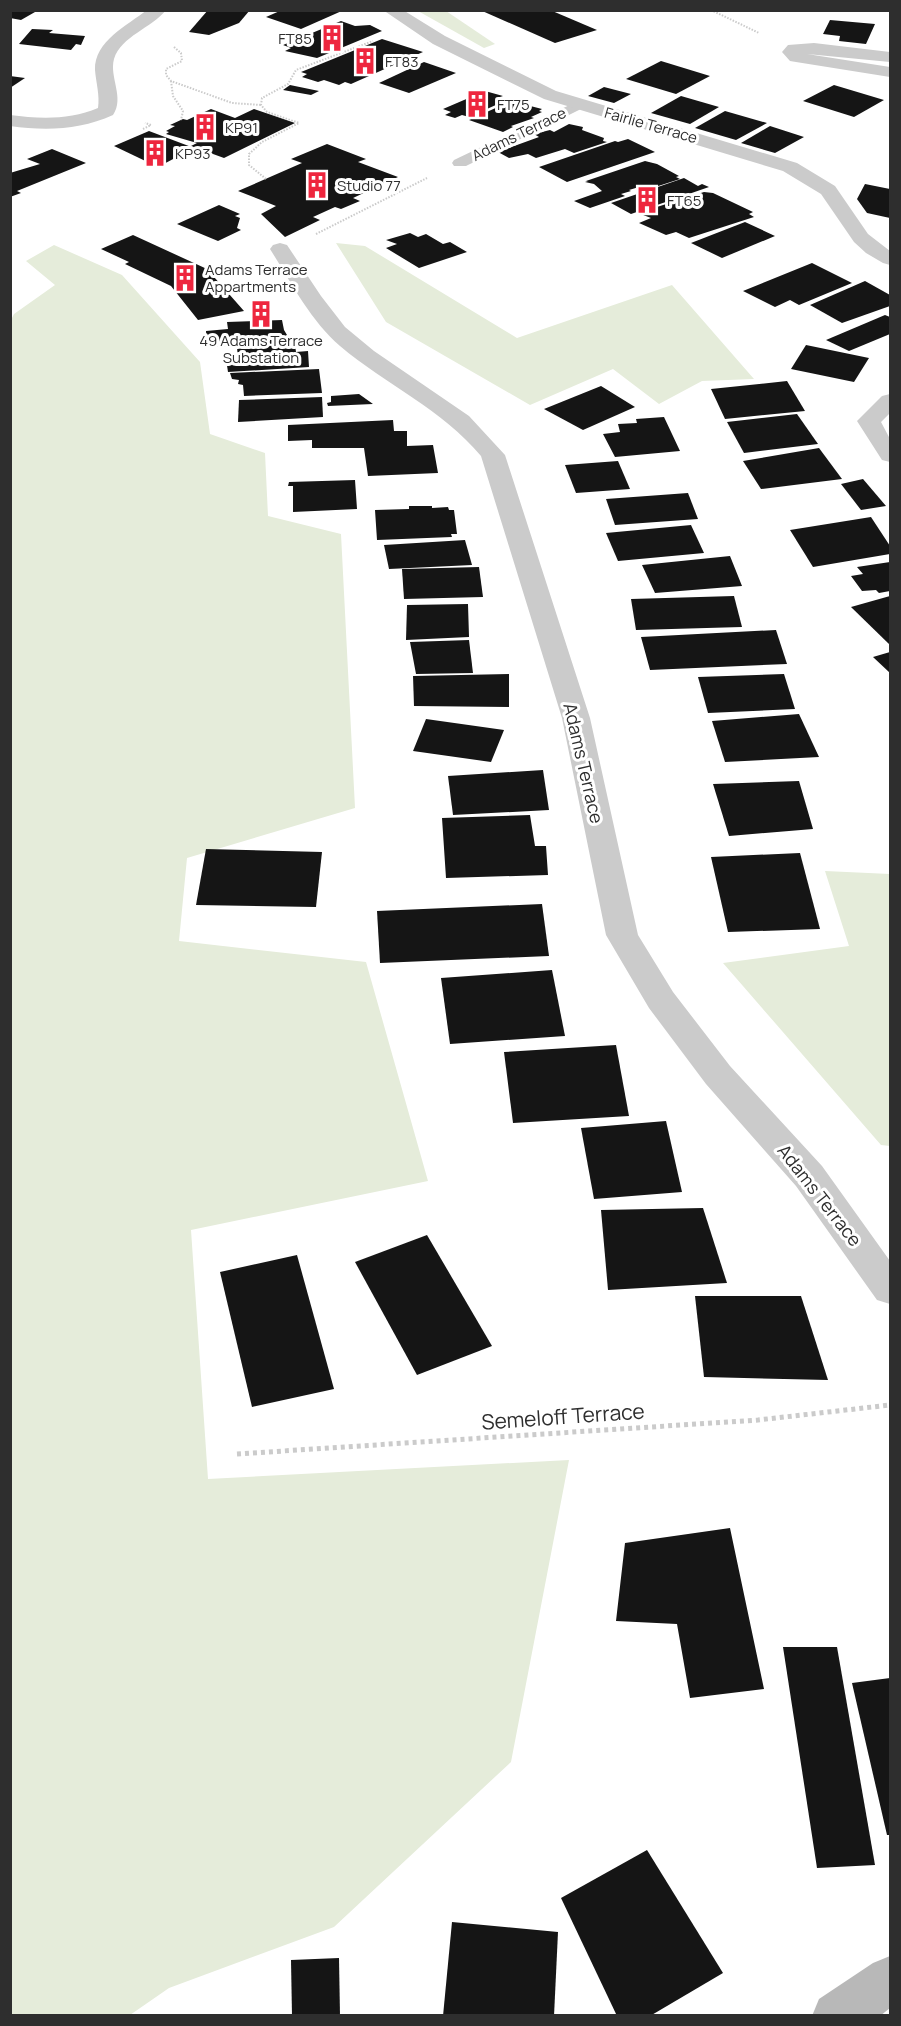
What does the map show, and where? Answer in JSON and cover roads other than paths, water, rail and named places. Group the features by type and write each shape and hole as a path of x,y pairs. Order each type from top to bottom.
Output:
{"main road":[{"path":"836,2016 891,1980"}],"street":[{"path":"10,120 70,122 95,117 107,111 110,100 104,61 110,48 158,10"},
{"name":"Fairlie Terrace","path":"391,10 487,66 578,105 790,167 828,190 861,238 873,249 891,259"},
{"path":"891,57 814,48 794,49 791,52 796,57 891,72"},
{"name":"Adams Terrace","path":"280,249 322,315 348,341 457,417 477,434 493,455 576,718 622,936 661,1000 711,1066 809,1176 891,1289"},
{"path":"891,401 869,421 881,443 891,455"}],"lane":[{"name":"Adams Terrace","path":"460,163 578,105"}],"place":[{"name":"FT85","path":"332,38"},
{"name":"FT83","path":"365,61"},
{"name":"FT75","path":"477,104"},
{"name":"KP91","path":"205,127"},
{"name":"KP93","path":"155,153"},
{"name":"Studio 77","path":"317,185"},
{"name":"FT65","path":"647,200"},
{"name":"Adams Terrace Appartments","path":"185,278"},
{"name":"49 Adams Terrace Substation","path":"261,314"}]}
